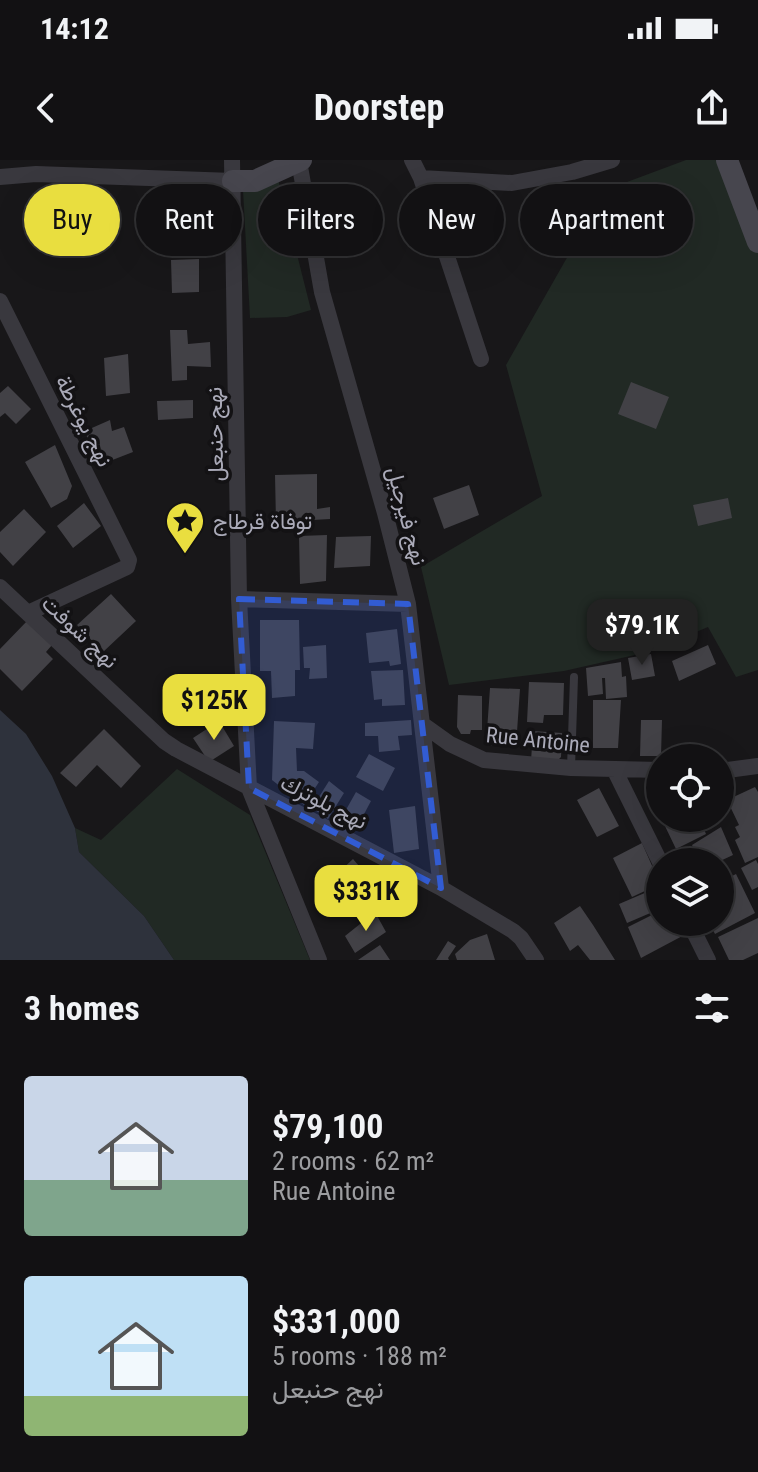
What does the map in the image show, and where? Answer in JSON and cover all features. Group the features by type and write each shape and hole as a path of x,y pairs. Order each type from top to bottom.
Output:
{"main road":[{"path":"232,170 255,181 300,160"},
{"path":"728,160 758,242"}],"street":[{"name":"نهج فيرجيل","path":"300,160 322,292 408,604 441,888"},
{"path":"412,160 421,178 481,359"},
{"path":"421,178 512,183 572,172 612,160"},
{"path":"0,177 232,170"},
{"name":"نهج حنبعل","path":"232,170 239,599 249,788 319,960"},
{"name":"نهج يوغرطة","path":"0,301 129,560 127,567 28,613"},
{"name":"نهج شوفت","path":"0,587 164,741 249,788"},
{"path":"239,599 408,604"},
{"name":"Rue Antoine","path":"422,724 450,744 484,760 571,768 646,770"},
{"path":"734,769 758,766"},
{"path":"614,769 653,848"},
{"name":"نهج بلوترك","path":"249,788 441,888 513,931 536,960"},
{"path":"696,936 708,960"}],"lane":[{"path":"571,768 574,677"}],"highlighted area":[{"path":"239,599 408,604 441,888 249,788"}],"shaded area":[{"path":"686,160 724,160 758,252 758,670 736,677 708,627 648,652 564,671 449,685 421,567 542,496 506,365 568,256 693,256 693,184 620,184"},
{"path":"278,179 279,184 262,184"},
{"path":"258,185 258,256 297,256 311,310 287,317 250,318 243,190"},
{"path":"0,710 26,734 52,776 75,828 79,852 144,916 174,960 0,960"},
{"path":"177,769 250,815 310,960 174,960 144,916 79,852 75,828 101,840"}],"building":[{"path":"199,259 199,292 172,293 171,260"},
{"path":"170,330 187,330 188,344 210,342 211,367 187,366 187,380 172,381"},
{"path":"128,354 130,393 106,396 104,358"},
{"path":"631,382 669,397 656,429 618,414"},
{"path":"8,386 31,409 16,424 5,413 0,417 0,393"},
{"path":"193,400 193,418 158,420 157,401"},
{"path":"110,420 112,431 124,427 133,452 97,466 85,431"},
{"path":"55,445 72,486 67,499 51,508 25,462"},
{"path":"317,474 317,509 330,507 330,519 276,522 275,475"},
{"path":"469,485 479,515 444,529 433,498"},
{"path":"728,498 732,518 698,526 693,505"},
{"path":"84,503 101,526 73,548 57,526"},
{"path":"24,509 46,532 13,566 0,552 0,532"},
{"path":"327,535 326,581 300,584 299,536"},
{"path":"371,536 370,566 334,568 336,537"},
{"path":"111,594 136,621 103,652 77,625"},
{"path":"28,620 52,645 46,652 53,659 22,691 0,669 0,649"},
{"path":"260,620 299,620 300,670 295,670 295,696 272,698 271,671 260,671"},
{"path":"397,629 401,664 390,666 389,661 369,663 366,633"},
{"path":"326,645 327,678 309,679 310,668 304,668 303,647"},
{"path":"708,645 716,664 679,681 672,661"},
{"path":"651,654 655,676 632,680 628,658"},
{"path":"621,662 622,677 626,676 627,697 606,699 605,678 602,678 603,694 588,696 586,668"},
{"path":"403,670 405,705 382,706 382,699 374,700 371,671"},
{"path":"223,676 223,706 192,707 190,677"},
{"path":"529,682 564,683 563,715 544,715 543,723 527,722"},
{"path":"490,688 520,689 516,746 486,745"},
{"path":"458,695 482,696 482,730 461,734 457,727"},
{"path":"593,700 621,700 618,748 593,748"},
{"path":"411,720 412,735 398,736 400,750 379,752 378,736 365,736 365,723"},
{"path":"641,720 662,720 661,744 646,744 646,756 640,756"},
{"path":"219,721 234,746 209,762 193,738"},
{"path":"274,721 315,723 313,749 296,748 297,771 304,771 319,782 304,805 272,780"},
{"path":"104,729 141,766 121,788 97,765 76,787 60,773"},
{"path":"533,731 562,733 561,757 555,763 531,761"},
{"path":"369,754 395,768 383,791 356,777"},
{"path":"329,781 344,793 328,819 312,808"},
{"path":"755,787 758,792 758,857 745,863 735,840 740,837 735,827 739,825 734,815 734,797"},
{"path":"599,788 619,826 597,837 577,800"},
{"path":"356,792 371,801 354,833 338,824"},
{"path":"415,806 419,849 394,853 389,810"},
{"path":"668,832 705,832 706,834 676,848"},
{"path":"713,832 723,832 730,848 693,848 692,845"},
{"path":"642,843 646,852 646,890 632,897 613,858"},
{"path":"353,859 371,880 329,916 321,905 327,899 319,891 328,881 321,874 329,865 337,874"},
{"path":"756,860 758,887 752,890 741,868"},
{"path":"734,875 755,913 734,924"},
{"path":"646,892 646,915 627,923 619,904"},
{"path":"580,906 615,960 590,960 578,945 570,951 554,923"},
{"path":"375,912 386,932 355,953 345,936"},
{"path":"646,918 646,936 682,936 641,958 628,927"},
{"path":"758,918 758,953 743,960 729,960 718,937 734,936 734,929"},
{"path":"487,934 495,960 457,960 455,954 470,940"},
{"path":"448,941 456,946 449,960 436,960"},
{"path":"380,945 390,960 358,960"}],"place":[{"name":"توفاة قرطاج","path":"185,555"}]}
